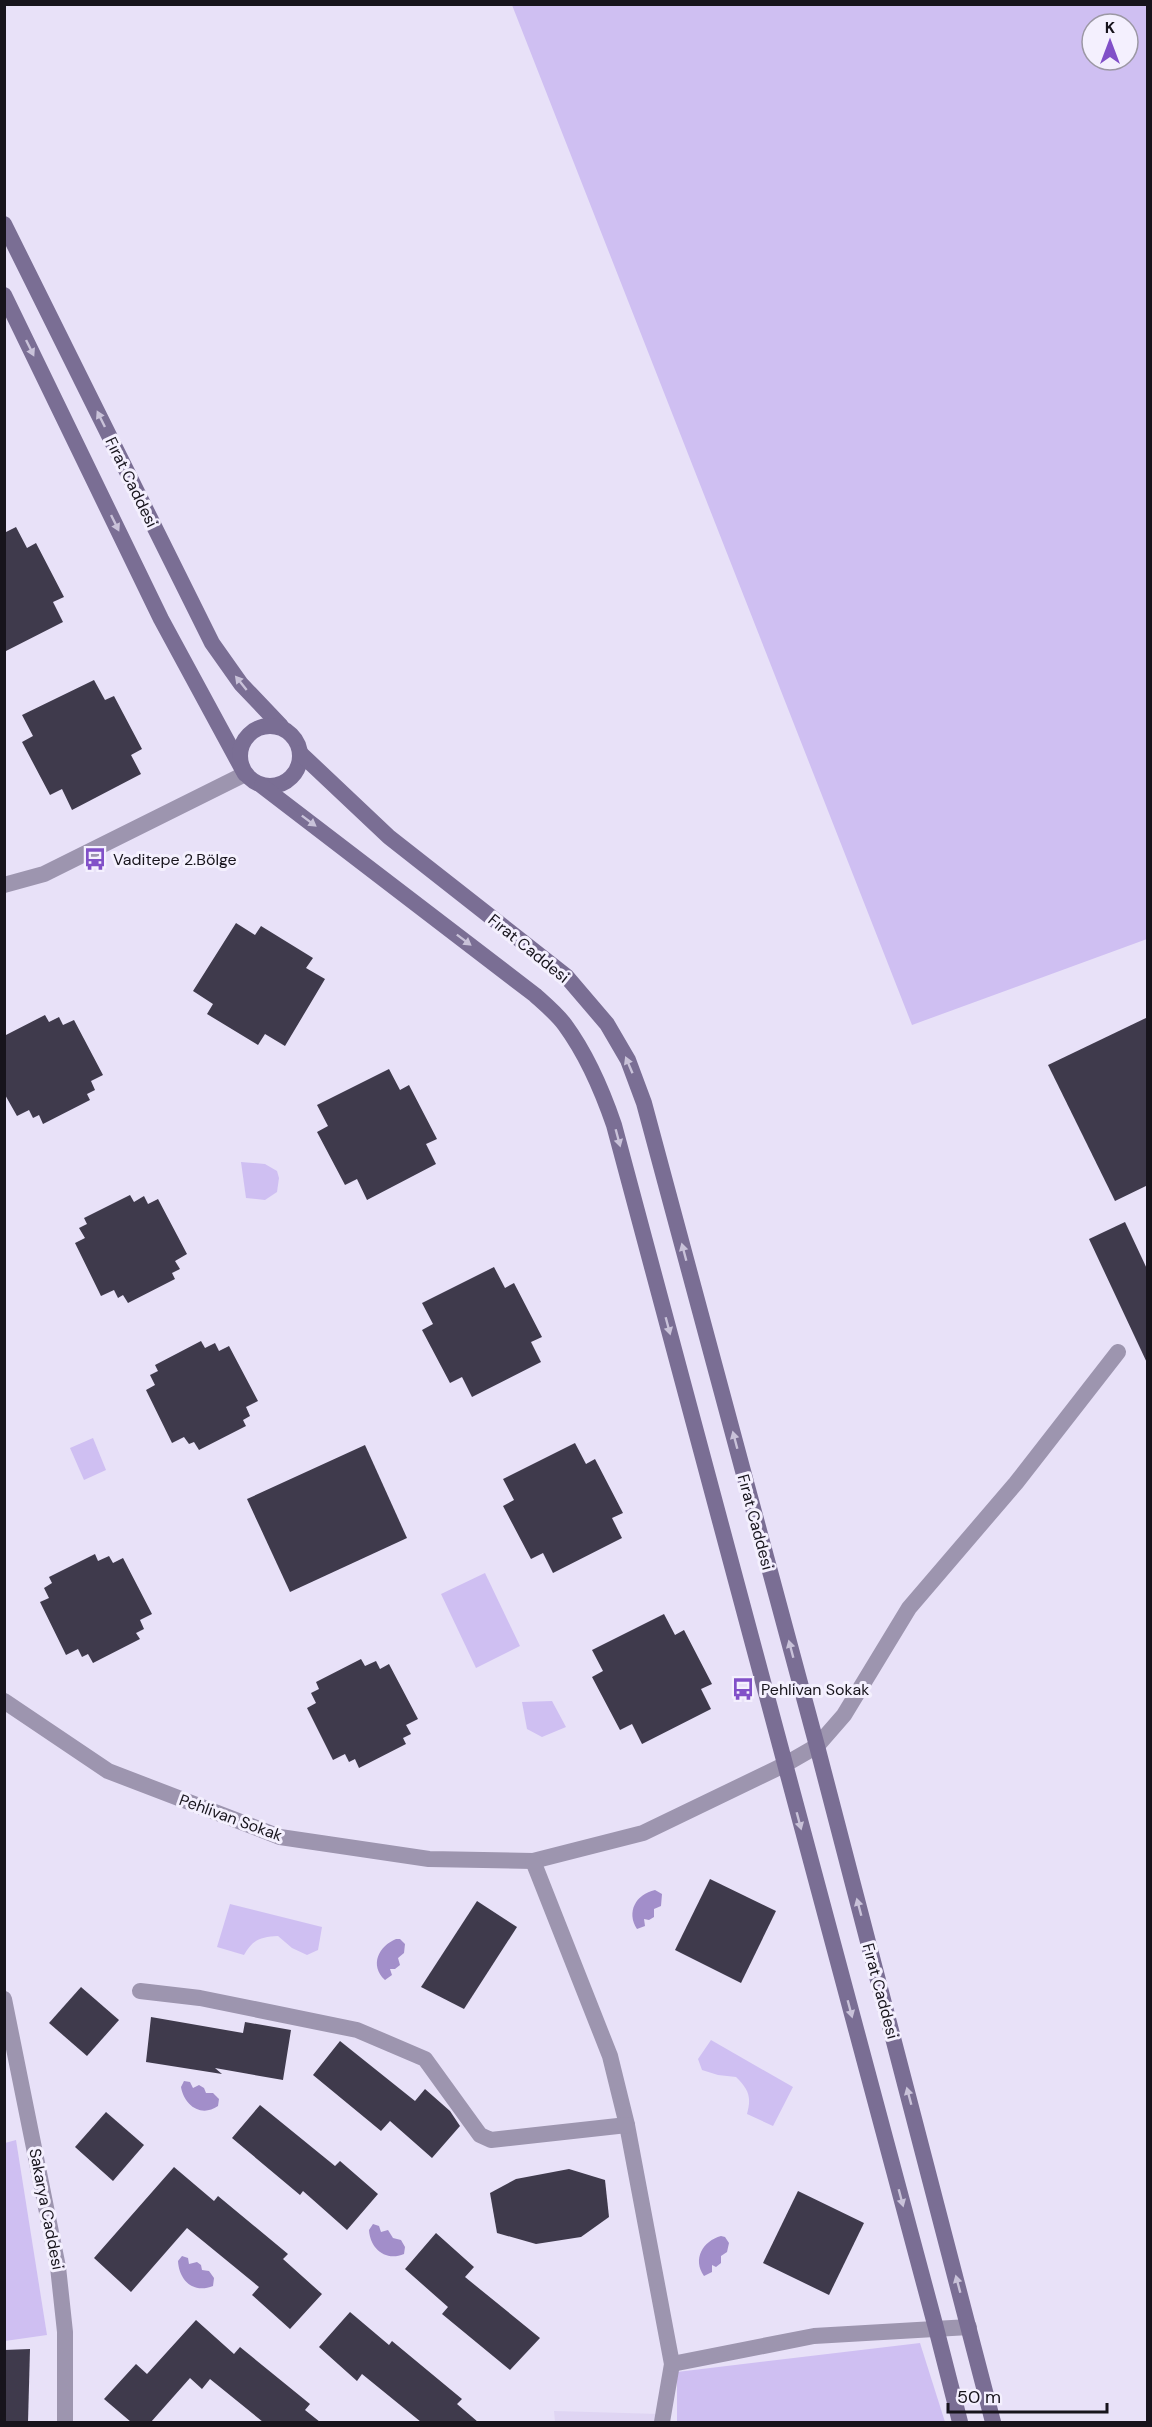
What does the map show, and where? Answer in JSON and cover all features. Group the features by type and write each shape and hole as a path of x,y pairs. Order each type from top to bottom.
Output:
{"main road":[{"name":"Fırat Caddesi","path":"4,224 212,643 241,684 281,726"},
{"name":"Fırat Caddesi","path":"4,295 161,619 245,774"},
{"path":"281,726 295,738 300,753 298,766 287,780 273,786 262,786 255,783 245,774 240,756 245,738 259,729 281,726"},
{"name":"Fırat Caddesi","path":"300,753 389,837 566,976 607,1024 628,1060 644,1103 817,1746 993,2422"},
{"name":"Fırat Caddesi","path":"262,786 535,995 564,1024 601,1089 614,1125 960,2422"}],"street":[{"path":"4,885 44,874 245,774"},
{"name":"Pehlivan Sokak","path":"4,1701 108,1771 280,1837 429,1859 533,1861 644,1833 784,1765 817,1746 844,1715 909,1608 1016,1484 1118,1352"},
{"path":"533,1861 610,2056 627,2125 672,2364 662,2422"},
{"path":"140,1991 200,1998 357,2030 425,2059 480,2134 491,2140 627,2125"},
{"name":"Sakarya Caddesi","path":"4,1999 58,2267 65,2332 65,2422"},
{"path":"672,2364 814,2336 969,2327"}],"shaded area":[{"path":"512,5 1147,5 1147,939 912,1025"},
{"path":"241,1162 265,1164 277,1171 279,1178 277,1192 265,1200 246,1198"},
{"path":"93,1438 106,1470 84,1480 70,1448"},
{"path":"485,1573 520,1646 476,1668 441,1594"},
{"path":"552,1701 566,1727 542,1737 527,1729 522,1702"},
{"path":"655,1890 662,1894 661,1906 654,1909 654,1917 649,1920 644,1919 645,1926 637,1929 632,1916 635,1905 643,1895"},
{"path":"230,1904 322,1927 318,1950 307,1955 292,1948 278,1936 258,1940 244,1955 217,1947"},
{"path":"400,1939 405,1944 404,1953 398,1958 400,1965 395,1969 390,1969 392,1975 385,1980 378,1968 378,1956 385,1946"},
{"path":"711,2040 793,2087 773,2126 747,2114 748,2093 736,2077 702,2070 698,2059"},
{"path":"184,2081 190,2082 193,2088 199,2085 206,2093 213,2093 219,2099 218,2106 205,2111 194,2108 183,2093 181,2087"},
{"path":"16,2140 47,2335 5,2341 5,2143"},
{"path":"373,2224 379,2226 381,2232 388,2230 393,2238 401,2240 405,2247 404,2254 391,2256 380,2252 370,2237 369,2230"},
{"path":"721,2236 725,2237 729,2243 727,2252 721,2256 721,2263 716,2267 712,2265 712,2272 704,2276 699,2263 701,2251 709,2242"},
{"path":"182,2256 188,2258 189,2264 197,2262 201,2265 202,2270 209,2271 214,2278 213,2286 199,2288 188,2284 179,2268 178,2261"},
{"path":"920,2343 945,2422 677,2422 677,2372"},
{"path":"554,2411 660,2414 660,2422 555,2422"}],"building":[{"path":"16,527 27,548 36,543 64,597 53,602 63,622 4,652 4,533"},
{"path":"94,680 105,700 114,696 142,749 131,755 141,774 72,810 62,789 50,795 22,742 33,736 22,715"},
{"path":"236,923 255,935 261,926 313,958 306,968 325,979 285,1046 265,1034 258,1045 207,1014 213,1004 193,991"},
{"path":"45,1015 49,1022 59,1017 63,1025 74,1020 103,1075 91,1081 95,1090 87,1094 90,1100 43,1124 39,1115 33,1118 29,1110 17,1116 4,1093 4,1036"},
{"path":"1148,1017 1148,1185 1115,1201 1048,1065"},
{"path":"389,1069 400,1090 409,1085 437,1139 426,1144 436,1164 367,1200 357,1179 345,1185 317,1132 328,1126 317,1105"},
{"path":"130,1195 134,1202 144,1196 148,1204 158,1199 187,1254 175,1261 180,1269 172,1273 175,1279 128,1303 123,1295 118,1298 114,1290 101,1296 75,1243 85,1238 79,1228 87,1224 84,1218"},
{"path":"1125,1222 1148,1271 1148,1365 1089,1239"},
{"path":"494,1267 505,1288 514,1283 542,1337 531,1342 541,1362 472,1397 462,1377 450,1383 422,1330 433,1324 422,1303"},
{"path":"201,1341 205,1348 215,1343 219,1351 229,1346 258,1401 246,1407 250,1416 243,1420 246,1426 199,1450 194,1442 189,1444 184,1437 172,1443 146,1390 155,1385 150,1375 158,1371 155,1365"},
{"path":"575,1443 586,1464 595,1459 623,1513 612,1518 622,1538 553,1573 543,1553 531,1559 503,1506 514,1500 503,1479"},
{"path":"365,1445 407,1538 290,1592 247,1499"},
{"path":"95,1554 98,1561 109,1556 113,1563 123,1558 152,1614 140,1620 144,1629 136,1633 140,1639 93,1663 88,1654 82,1657 78,1649 66,1655 40,1602 49,1598 44,1588 52,1583 49,1577"},
{"path":"664,1614 675,1635 684,1630 712,1684 701,1689 711,1709 642,1744 632,1724 620,1730 592,1677 603,1671 592,1650"},
{"path":"361,1659 365,1666 376,1661 380,1669 389,1664 418,1719 406,1725 411,1734 403,1738 406,1744 359,1768 355,1759 349,1762 345,1754 333,1760 307,1708 316,1703 311,1693 319,1689 316,1682"},
{"path":"710,1879 776,1911 741,1983 675,1950"},
{"path":"477,1901 517,1927 464,2009 421,1987"},
{"path":"81,1987 119,2020 87,2056 49,2023"},
{"path":"151,2017 243,2033 245,2022 291,2030 283,2080 215,2068 222,2074 146,2062"},
{"path":"340,2041 415,2101 425,2089 450,2111 460,2126 432,2158 390,2121 381,2131 313,2075"},
{"path":"260,2105 335,2166 340,2161 378,2194 347,2230 303,2191 300,2195 232,2138"},
{"path":"106,2112 144,2145 113,2181 75,2147"},
{"path":"174,2167 214,2201 218,2196 288,2254 283,2259 322,2294 290,2329 252,2295 259,2287 187,2228 131,2292 94,2258"},
{"path":"569,2169 605,2180 609,2217 581,2237 536,2244 497,2233 490,2193 516,2179"},
{"path":"798,2191 864,2223 829,2295 763,2263"},
{"path":"436,2233 474,2267 465,2277 540,2338 510,2370 442,2314 448,2307 405,2269"},
{"path":"350,2312 389,2345 392,2341 462,2399 457,2404 478,2422 421,2422 362,2374 357,2381 319,2347"},
{"path":"196,2320 234,2354 240,2347 310,2404 305,2410 320,2422 263,2422 210,2379 202,2389 190,2378 151,2422 131,2422 104,2399 136,2364 147,2374"},
{"path":"30,2349 28,2422 4,2422 4,2350"}],"place":[{"name":"Vaditepe 2.Bölge","path":"95,859"},
{"name":"Pehlivan Sokak","path":"743,1689"}]}
